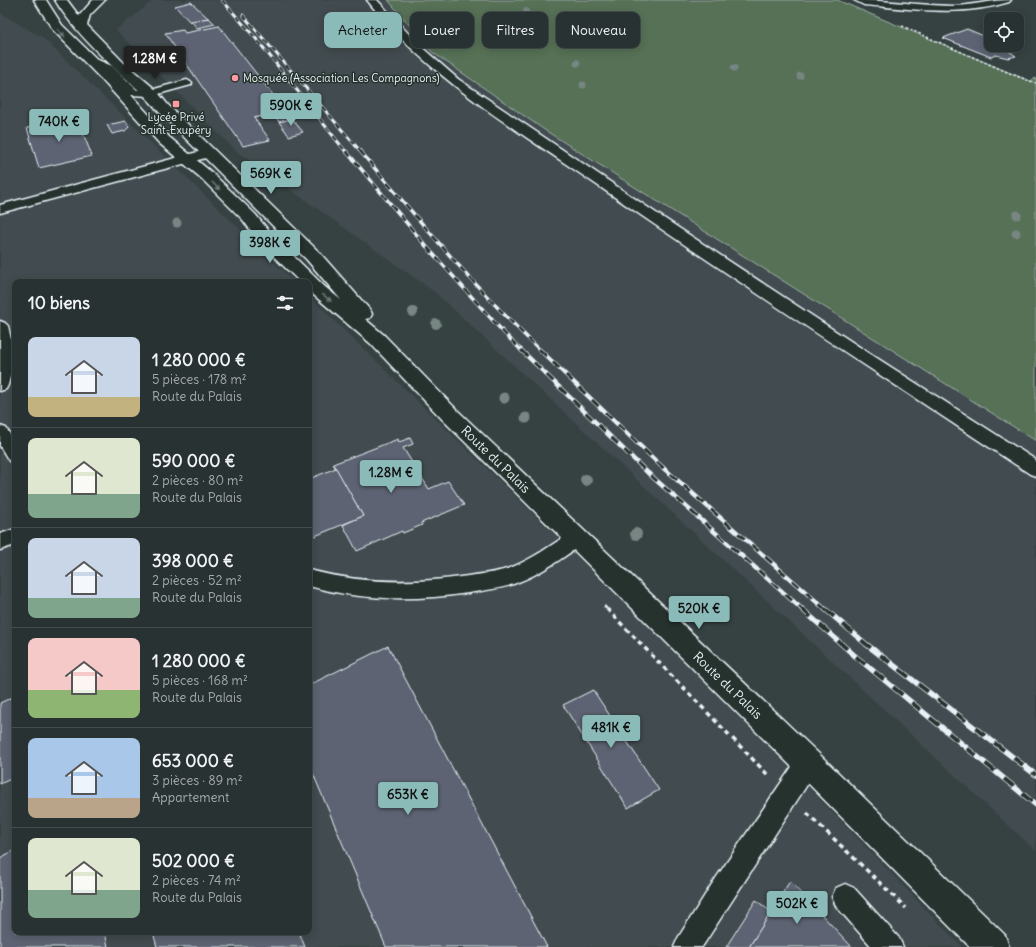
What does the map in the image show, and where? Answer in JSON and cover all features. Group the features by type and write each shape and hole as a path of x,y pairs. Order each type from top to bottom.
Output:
{"main road":[{"name":"Route du Palais","path":"40,0 56,27 67,39 91,60 160,136 206,175 238,207 266,239 307,279"},
{"name":"Route du Palais","path":"61,0 81,26 118,65 151,93 163,108 312,256 366,316 377,339"},
{"path":"81,26 85,14 99,0"},
{"name":"Route du Palais","path":"312,284 377,339 449,414 808,763 993,947"}],"lane":[{"path":"372,0 415,47 454,81 654,218 852,350 1036,469"},
{"path":"859,0 864,2 947,8 980,7 1006,0"},
{"path":"91,60 108,68 134,93 151,93 187,83"},
{"path":"0,209 209,153"},
{"path":"0,326 7,358 0,385"},
{"path":"0,432 12,451"},
{"path":"0,542 12,538"},
{"path":"312,579 327,584 390,591 452,587 508,577 543,561 577,538"},
{"path":"688,947 721,893 808,763"},
{"path":"845,898 890,947"}],"path":[{"path":"901,26 1016,76 1036,83"},
{"path":"603,605 787,794 907,910"}],"shaded area":[{"path":"154,0 388,0 398,12 324,12 324,48 402,48 402,17 410,26 410,48 429,48 432,52 543,129 1036,441 1036,851 436,293 235,150 116,30"},
{"path":"0,13 43,38 291,279 12,279 12,935 312,935 312,299 720,695 962,947 0,947"}],"green space":[{"path":"388,0 837,0 1030,81 1036,78 1036,441 543,129 432,52 429,48 474,48 474,12 410,12 410,26 402,17 402,12 398,12"}],"building":[{"path":"191,2 208,18 190,22 175,6"},
{"path":"209,18 215,24 197,28 191,21"},
{"path":"219,26 292,119 279,122 273,113 254,118 270,140 243,146 165,33 183,30 185,33"},
{"path":"967,29 984,36 984,52 1010,52 1016,56 1008,58 996,55 991,57 943,38"},
{"path":"77,118 92,156 39,168 27,128"},
{"path":"292,119 303,132 289,136 279,122"},
{"path":"126,121 129,127 125,131 112,134 107,125"},
{"path":"410,438 413,444 403,448 429,489 448,481 464,505 421,523 422,525 403,533 402,531 357,551 343,525 363,516 333,464 398,439 399,442"},
{"path":"336,468 363,516 315,536 312,530 312,478"},
{"path":"388,646 547,947 386,947 312,771 312,684"},
{"path":"593,690 659,790 628,808 563,705"},
{"path":"12,697 12,778 0,784 0,703"},
{"path":"12,852 12,935 106,935 108,947 0,947 0,858"},
{"path":"790,881 852,947 749,947"},
{"path":"756,900 771,912 749,947 726,947"},
{"path":"154,935 300,935 305,947 157,947"}],"railway":[{"path":"222,0 258,41 346,152"},
{"path":"243,15 361,152"},
{"path":"346,151 426,246 521,350"},
{"path":"360,151 470,278 540,350"},
{"path":"521,350 648,473 803,610"},
{"path":"540,350 660,465 826,610"},
{"path":"802,609 854,655 1036,805"},
{"path":"825,609 866,644 1036,775"}],"place":[{"name":"Mosquée (Association Les Compagnons)","path":"235,78"},
{"name":"Lycée Privé Saint-Exupéry","path":"176,104"}]}
